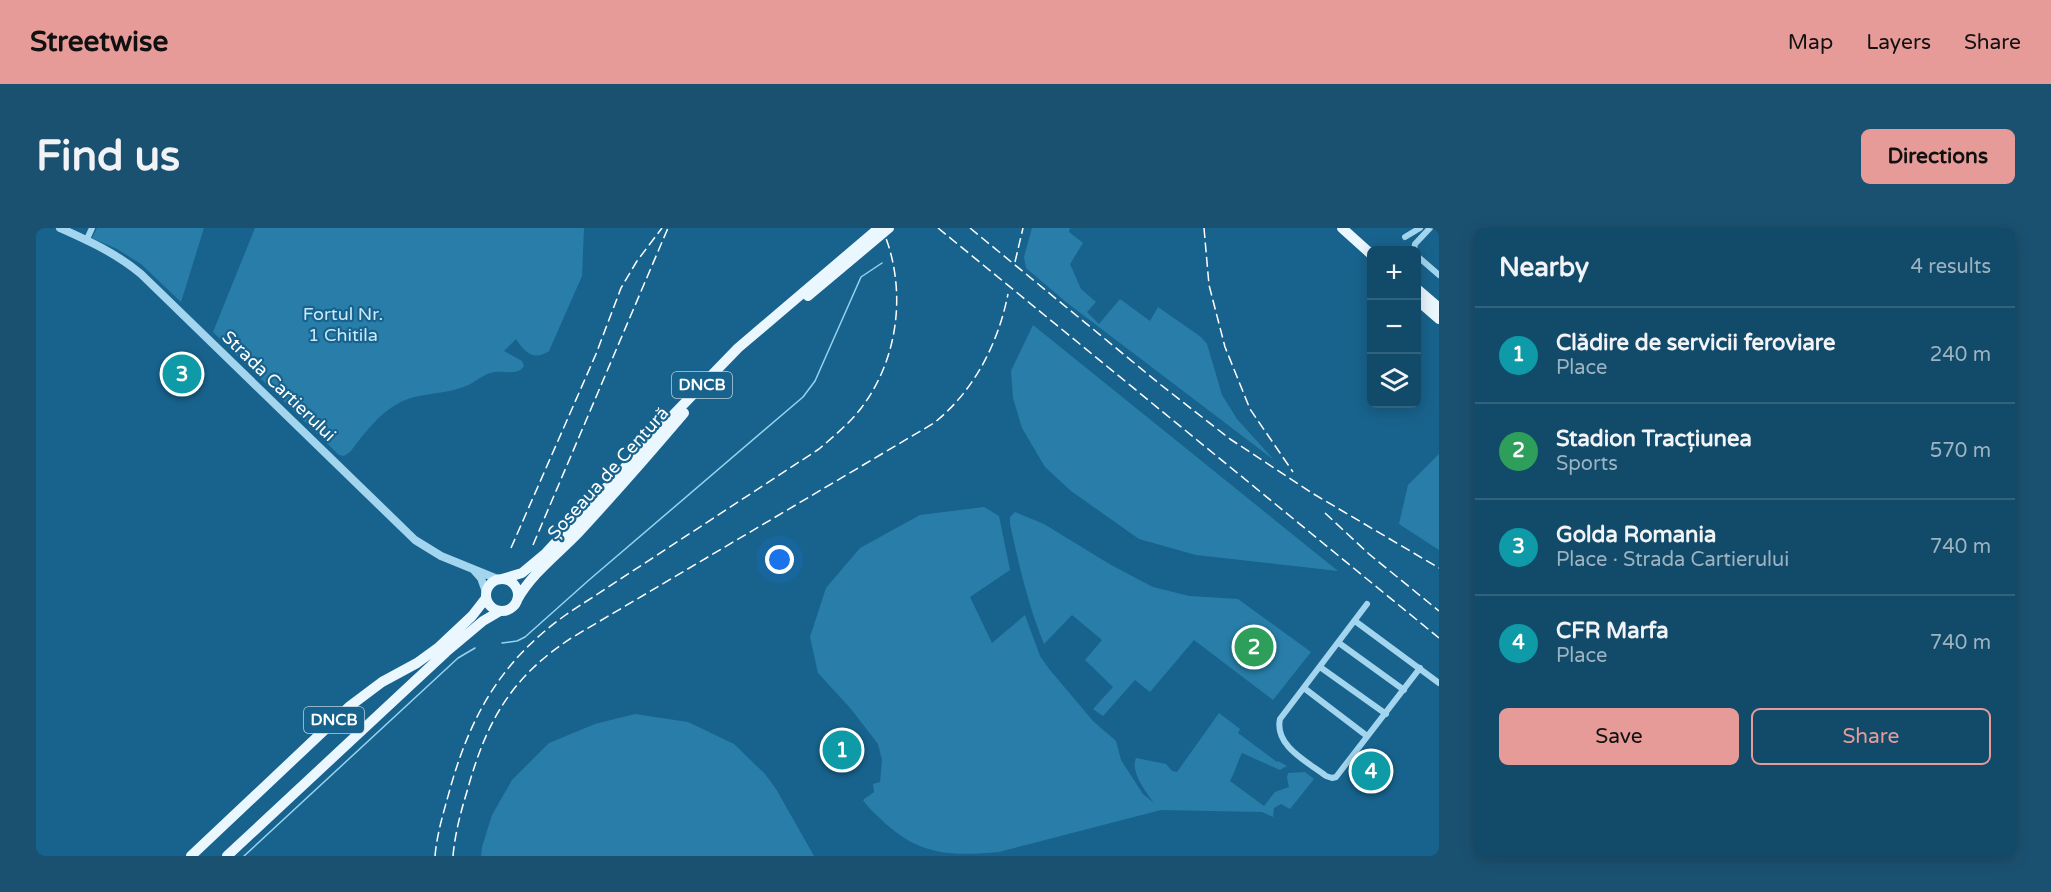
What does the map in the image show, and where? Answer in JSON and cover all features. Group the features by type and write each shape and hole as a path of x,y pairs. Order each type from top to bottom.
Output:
{"main road":[{"name":"Șoseaua de Centură","path":"191,856 350,705 439,647 472,616 493,582 522,573 546,553 724,362 879,228"},
{"name":"Șoseaua de Centură","path":"227,856 446,652 477,625 500,611 511,608 529,580 566,546 616,493 722,373 806,293 889,228"},
{"path":"1342,228 1367,250"},
{"path":"1421,292 1439,308"},
{"path":"1417,300 1439,319"},
{"path":"501,580 514,586 517,591 517,600"},
{"path":"486,595 492,608 500,611"}],"street":[{"name":"Strada Cartierului","path":"60,228 114,253 141,274 415,540 441,556 501,580"},
{"path":"87,239 93,228"},
{"path":"1405,237 1420,228"},
{"path":"1415,246 1430,228"},
{"path":"1421,259 1439,275"},
{"path":"474,569 481,578 486,595"},
{"path":"1367,604 1280,719 1279,731 1282,740 1289,748 1329,778 1336,777 1420,668"},
{"path":"1355,621 1439,683"},
{"path":"1339,643 1404,690"},
{"path":"1320,667 1386,714"},
{"path":"1304,688 1367,736"}],"green space":[{"path":"97,228 204,228 181,302 141,264 117,249 92,238"},
{"name":"Fortul Nr. 1 Chitila","path":"255,228 584,228 582,276 549,351 538,355 530,354 516,339 504,351 522,361 524,366 521,369 513,372 490,373 458,389 407,399 378,419 344,456 339,455 213,332"},
{"path":"1032,228 1070,228 1069,232 1083,243 1070,264 1081,289 1096,302 1087,312 1099,324 1120,299 1150,321 1158,307 1201,337 1207,344 1222,395 1237,419 1274,460 1066,302 1026,268 1024,257"},
{"path":"1033,325 1338,571 1196,555 1139,539 1071,491 1045,467 1022,428 1013,398 1011,371"},
{"path":"1439,454 1439,550 1399,524 1408,485"},
{"path":"984,507 999,516 1010,570 970,597 992,643 1025,615 1040,656 1093,721 1116,741 1121,760 1143,794 1154,803 1137,775 1136,758 1166,764 1172,771 1177,772 1219,713 1240,729 1238,733 1277,762 1287,766 1280,770 1242,753 1230,781 1264,806 1275,792 1289,787 1288,773 1305,772 1314,779 1290,809 1281,804 1274,808 1273,817 1262,812 1161,810 999,852 967,854 938,852 925,848 899,835 886,824 863,800 874,792 873,784 880,782 882,760 878,744 851,709 818,673 810,637 826,588 860,548 920,515"},
{"path":"1015,512 1044,524 1111,565 1153,587 1189,596 1238,599 1311,652 1273,700 1194,640 1150,692 1135,680 1103,716 1093,709 1113,687 1085,660 1102,640 1072,615 1044,644 1020,570 1010,524 1010,517"},
{"path":"635,714 688,722 734,744 765,774 776,789 814,856 481,856 492,815 512,780 549,743 595,724"}],"waterway":[{"path":"502,643 517,641 525,637 803,397 815,381 861,277 882,263"},
{"path":"244,856 458,658 475,648"}],"railway":[{"path":"511,548 596,354 621,288 637,261 662,228"},
{"path":"533,545 668,228"},
{"path":"435,856 445,806 468,736 492,691 524,650 567,614 819,449 862,407 885,366 896,320 895,273 882,228"},
{"path":"938,228 1439,638"},
{"path":"970,228 1230,439 1312,493 1439,568"},
{"path":"1015,262 1023,228"},
{"path":"1204,228 1209,285 1225,347 1250,409 1293,472"},
{"path":"453,856 461,814 484,741 505,702 534,667 573,637 934,423 961,396 982,365 998,331 1008,294"},
{"path":"1325,513 1369,554 1439,611"}],"place":[{"name":"Golda Romania","path":"182,374"},
{"name":"Stadion Tracțiunea","path":"1254,647"},
{"name":"Clădire de servicii feroviare","path":"842,750"},
{"name":"CFR Marfa","path":"1371,771"}]}
